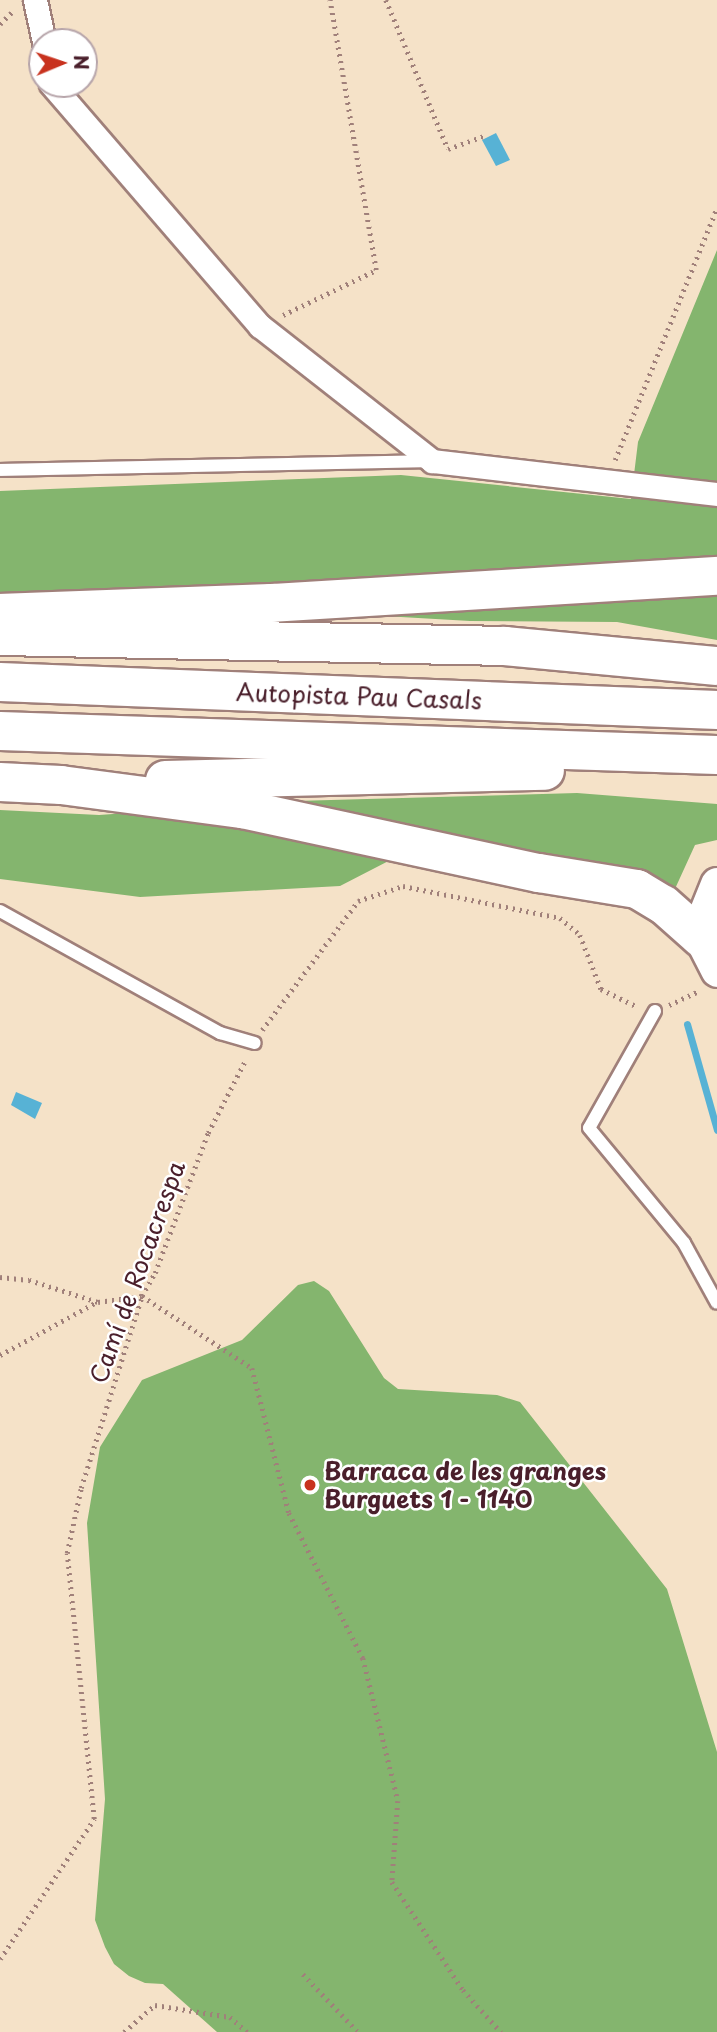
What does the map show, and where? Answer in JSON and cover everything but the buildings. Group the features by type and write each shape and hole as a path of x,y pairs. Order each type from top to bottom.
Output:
{"highway":[{"path":"0,613 286,603 717,576"},
{"path":"0,636 505,646 717,666"},
{"name":"Autopista Pau Casals","path":"0,682 717,710"},
{"name":"Autopista Pau Casals","path":"0,731 717,755"},
{"path":"61,785 538,771 717,776"},
{"path":"0,782 61,785 242,808 539,873 637,889 664,905 709,954"}],"street":[{"path":"35,0 41,28"},
{"path":"63,98 260,326 432,461 605,485 717,494"},
{"path":"709,954 711,892 717,884"}],"lane":[{"path":"0,470 432,461"},
{"path":"0,911 220,1033 255,1043"},
{"path":"654,1011 589,1128 684,1243 717,1303"}],"path":[{"path":"260,326 376,270 330,0"},
{"path":"386,0 448,149 484,136"},
{"path":"605,485 717,208"},
{"name":"Camí de Rocacrespa","path":"0,1959 94,1819 67,1553 81,1488 142,1296 155,1273 208,1133 271,1014 358,901 403,886 560,918 580,935 601,989"},
{"path":"0,1277 29,1280 98,1302"},
{"path":"0,1355 98,1302 142,1296 252,1368 289,1513 363,1658 398,1801 392,1882 463,1990 501,2032"},
{"path":"303,1974 358,2032"},
{"path":"124,2032 155,2005 230,2017 247,2032"}],"green space":[{"path":"717,250 717,640 617,622 470,621 0,594 0,491 401,475 631,499 638,442"},
{"path":"577,793 717,804 717,840 695,845 674,891 437,836 340,886 140,897 0,879 0,810 99,815 295,801"},
{"path":"314,1281 329,1291 384,1378 398,1389 497,1395 520,1402 667,1589 717,1752 717,2032 217,2032 163,1984 145,1983 129,1976 114,1964 95,1920 105,1799 87,1523 100,1447 142,1380 242,1340 298,1285"}],"water":[{"path":"496,133 510,160 496,166 482,140"},
{"path":"16,1092 42,1103 35,1119 11,1105"}],"waterway":[{"path":"687,1024 717,1130"}],"place":[{"name":"Barraca de les granges Burguets 1 - 1140","path":"310,1485"}]}
